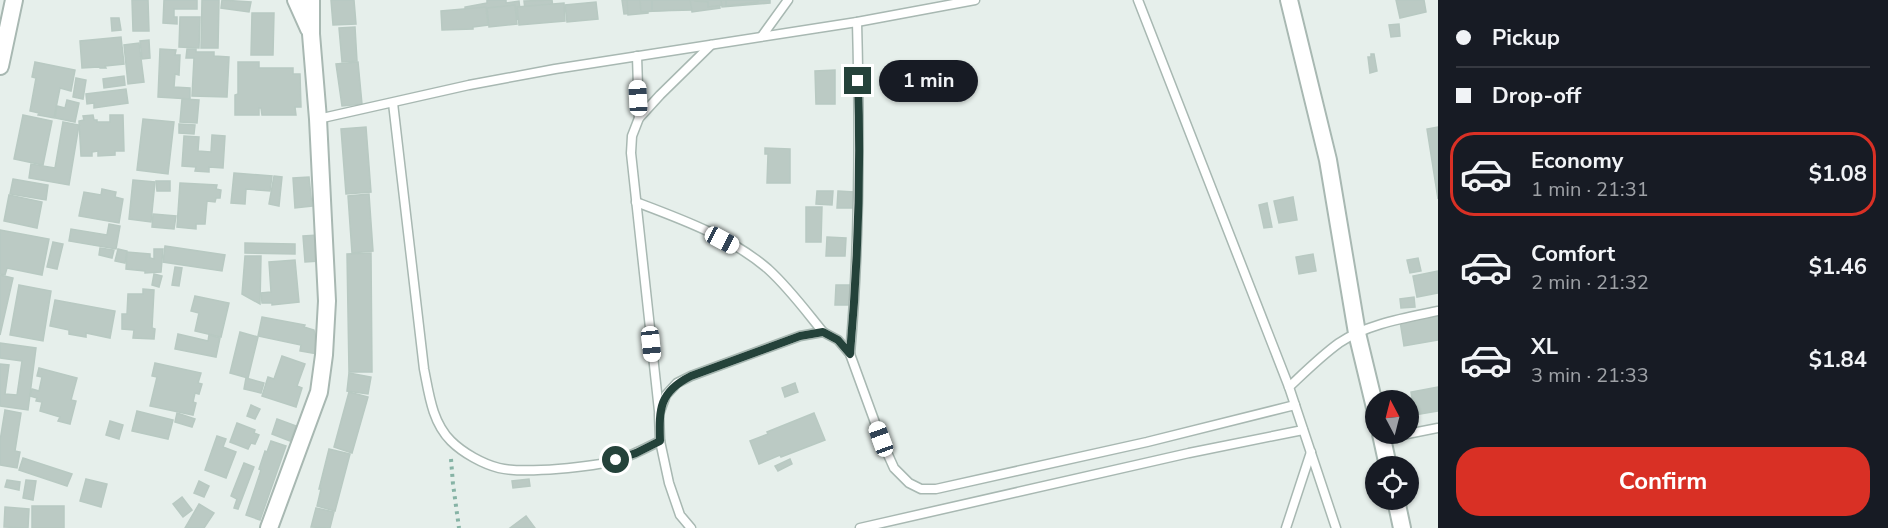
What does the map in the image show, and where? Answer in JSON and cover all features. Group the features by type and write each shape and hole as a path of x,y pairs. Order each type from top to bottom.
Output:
{"street":[{"path":"0,66 14,0"},
{"path":"296,0 311,34"},
{"path":"269,528 318,392 324,355 327,301 318,119 311,34 312,0"},
{"path":"1289,0 1328,160 1357,333 1371,390"},
{"path":"1398,510 1402,528"}],"lane":[{"path":"762,36 788,0"},
{"path":"318,119 469,85 857,22 975,0"},
{"path":"1138,0 1289,387 1336,528"},
{"path":"850,354 859,213 860,120 857,22"},
{"path":"691,528 680,515 669,483 660,441 631,153 632,136 639,118 711,44"},
{"path":"637,56 639,118"},
{"path":"393,103 424,369 432,411 451,440 474,457 499,468 534,470 616,460 660,441"},
{"path":"636,202 674,216 740,249 766,268 788,289 823,332 838,340 850,354 894,468 909,483 921,489 936,489 1147,442 1295,405"},
{"path":"1289,387 1340,343 1357,333 1399,319 1438,311"},
{"path":"659,414 666,395 677,383 800,336 823,332"},
{"path":"1419,431 1438,428"},
{"path":"860,528 1189,453 1303,430"},
{"path":"1286,528 1311,452"}],"path":[{"path":"451,440 453,484 459,528"}],"building":[{"path":"132,0 148,0 149,31 133,31"},
{"path":"164,0 197,0 197,9 174,9 177,24 163,23"},
{"path":"202,0 219,0 218,48 201,48"},
{"path":"222,0 251,2 249,12 221,8"},
{"path":"331,0 354,0 356,24 333,25"},
{"path":"487,0 506,0 506,3 519,1 521,19 467,24 465,7 487,3"},
{"path":"552,0 554,16 526,19 524,1"},
{"path":"622,0 636,0 637,13 624,14"},
{"path":"627,0 648,0 648,13 628,15"},
{"path":"640,0 687,0 688,9 641,12"},
{"path":"652,0 692,0 692,10 652,11"},
{"path":"690,0 719,0 720,8 692,12"},
{"path":"695,0 724,0 724,5 708,7 708,2"},
{"path":"721,0 770,0 770,3 722,7"},
{"path":"726,0 757,0 758,2 726,6"},
{"path":"1396,0 1424,0 1426,12 1400,18"},
{"path":"596,2 598,19 567,22 565,5"},
{"path":"564,3 565,21 519,25 517,7"},
{"path":"515,5 517,24 489,27 487,8"},
{"path":"486,7 488,25 473,27 473,29 442,30 441,11"},
{"path":"252,13 274,13 273,55 251,55"},
{"path":"180,17 200,17 199,48 179,47"},
{"path":"111,18 119,18 121,30 112,31"},
{"path":"1399,24 1400,36 1391,37 1389,25"},
{"path":"355,27 357,61 342,62 339,28"},
{"path":"121,37 124,64 105,66 106,68 82,68 80,41"},
{"path":"149,40 150,58 142,59 140,41"},
{"path":"139,43 144,82 128,84 124,45"},
{"path":"160,49 176,50 175,55 180,55 179,75 175,74 174,87 190,88 190,99 158,97"},
{"path":"187,49 196,49 196,52 214,52 214,56 229,57 227,97 192,96 194,58 186,58"},
{"path":"1371,54 1374,54 1377,71 1370,73 1368,57 1371,57"},
{"path":"35,62 75,70 71,91 60,88 54,118 30,111 36,78 32,77"},
{"path":"238,62 259,62 259,68 293,68 293,74 300,74 301,107 295,107 296,115 262,115 261,108 259,108 259,115 235,115 235,95 238,94"},
{"path":"358,62 362,104 342,106 336,64"},
{"path":"835,70 835,104 816,104 815,71"},
{"path":"124,76 125,85 104,88 103,79"},
{"path":"76,78 86,80 83,99 73,97"},
{"path":"126,89 128,103 94,108 94,103 87,104 86,94"},
{"path":"182,99 199,100 197,123 180,122"},
{"path":"67,100 79,103 75,122 55,118 57,106 65,108"},
{"path":"23,115 52,121 43,165 14,159"},
{"path":"93,115 97,122 110,122 110,115 123,115 124,151 115,151 115,155 98,156 98,151 92,152 92,156 81,156 79,121 84,120 83,116"},
{"path":"143,119 174,122 168,174 137,170"},
{"path":"63,122 79,125 69,185 29,178 31,164 55,168"},
{"path":"179,124 195,125 194,134 179,133"},
{"path":"366,127 371,192 346,194 341,129"},
{"path":"1438,127 1438,199 1427,129"},
{"path":"212,135 225,136 223,168 209,167 209,172 195,171 196,167 182,166 184,136 199,137 198,151 211,152"},
{"path":"765,148 790,149 790,183 767,183 768,154 765,154"},
{"path":"234,173 272,176 270,191 246,189 245,204 231,203"},
{"path":"274,176 282,177 279,206 269,204"},
{"path":"309,177 312,206 295,208 293,178"},
{"path":"13,179 48,185 46,200 10,194"},
{"path":"133,180 155,182 151,222 129,219"},
{"path":"156,181 170,181 170,191 157,191"},
{"path":"180,183 217,185 216,189 221,190 220,198 216,198 215,202 207,201 205,224 196,224 196,229 177,227"},
{"path":"102,189 116,192 115,197 123,199 119,223 79,216 84,192 101,195"},
{"path":"817,191 833,191 832,205 816,204"},
{"path":"838,191 854,192 853,208 837,208"},
{"path":"369,194 373,251 352,253 348,196"},
{"path":"9,195 42,202 37,228 4,221"},
{"path":"1293,197 1297,220 1279,223 1274,201"},
{"path":"1267,203 1272,227 1264,228 1259,205"},
{"path":"806,207 822,207 821,242 806,242"},
{"path":"153,214 176,216 174,229 152,227"},
{"path":"109,224 120,226 116,249 69,241 71,229 107,235"},
{"path":"0,230 49,239 42,275 7,268 5,275 0,274"},
{"path":"318,235 320,261 305,262 303,236"},
{"path":"827,237 846,238 845,256 826,256"},
{"path":"53,242 63,244 57,269 47,267"},
{"path":"245,243 295,244 295,254 245,253"},
{"path":"165,246 225,255 222,271 163,262"},
{"path":"100,248 114,250 112,258 99,255"},
{"path":"118,249 127,251 125,263 115,261"},
{"path":"154,249 163,249 161,272 145,273 145,271 126,269 127,252 150,254 150,258 154,259"},
{"path":"371,253 372,372 349,372 347,254"},
{"path":"1313,254 1316,271 1299,274 1296,257"},
{"path":"245,256 261,256 260,304 242,294"},
{"path":"1418,258 1421,271 1410,273 1407,260"},
{"path":"295,260 299,302 272,305 272,303 262,303 261,293 271,292 269,262"},
{"path":"175,267 182,268 179,286 172,285"},
{"path":"1438,271 1438,293 1417,297 1413,276"},
{"path":"154,274 162,276 159,287 152,285"},
{"path":"0,275 13,278 0,335"},
{"path":"19,285 51,291 43,341 10,335"},
{"path":"836,285 851,285 851,305 835,305"},
{"path":"143,289 154,290 152,328 155,329 154,339 133,338 134,330 122,329 122,314 127,314 128,294 143,294"},
{"path":"195,296 229,303 221,337 195,331 199,313 191,311"},
{"path":"1414,297 1415,307 1401,308 1400,299"},
{"path":"55,300 115,311 110,338 86,333 86,337 69,334 69,330 50,326"},
{"path":"1438,314 1438,340 1404,346 1400,321"},
{"path":"262,317 305,325 304,327 314,330 318,354 300,351 301,345 258,336"},
{"path":"240,332 258,337 248,378 230,373"},
{"path":"178,334 208,341 209,335 220,338 216,357 175,349"},
{"path":"0,343 36,348 28,410 0,406 0,364 9,365 5,394 17,395 22,361 0,358"},
{"path":"282,356 305,364 297,386 302,388 296,407 262,396 268,377 274,379"},
{"path":"155,363 201,373 198,383 202,384 199,394 195,393 193,402 196,403 193,415 150,406 157,377 152,376"},
{"path":"39,368 77,378 71,400 76,401 70,424 58,421 60,417 40,411 42,402 30,396 32,389 39,391 42,377 37,376"},
{"path":"349,373 371,377 368,394 347,391"},
{"path":"246,378 264,383 261,393 244,389"},
{"path":"795,383 798,392 785,397 782,388"},
{"path":"1438,387 1438,411 1419,414 1419,391"},
{"path":"349,392 368,397 352,453 334,447"},
{"path":"251,405 260,409 255,419 247,416"},
{"path":"5,410 21,413 15,451 20,452 17,468 0,465 0,441"},
{"path":"137,411 173,420 168,439 132,431"},
{"path":"177,413 195,419 192,427 175,422"},
{"path":"814,413 825,440 759,464 750,441"},
{"path":"277,419 296,426 290,441 272,434"},
{"path":"110,421 123,425 119,439 106,435"},
{"path":"237,423 255,430 254,433 259,435 255,444 251,443 248,449 230,442"},
{"path":"217,436 226,439 223,447 236,452 226,478 205,470"},
{"path":"271,441 286,446 260,520 246,515 265,451 267,452"},
{"path":"329,449 350,454 335,511 317,506"},
{"path":"23,458 72,474 67,486 19,470"},
{"path":"790,459 792,464 778,471 775,466"},
{"path":"244,463 254,467 238,509 234,508 237,499 231,496"},
{"path":"86,479 107,484 101,507 80,501"},
{"path":"529,479 530,486 513,488 512,481"},
{"path":"7,480 20,482 19,490 5,487"},
{"path":"26,480 36,481 33,500 23,498"},
{"path":"199,481 209,486 204,497 194,493"},
{"path":"182,497 192,510 183,517 173,504"},
{"path":"199,504 214,513 204,528 185,528"},
{"path":"32,506 64,506 64,528 32,528"},
{"path":"5,507 29,509 28,528 4,527"},
{"path":"316,508 334,512 330,528 311,527"},
{"path":"526,516 535,528 510,528"}],"route":[{"path":"616,460 660,441 659,414 666,395 677,383 691,376 800,336 823,332 838,340 850,354 859,213 858,81"}]}
